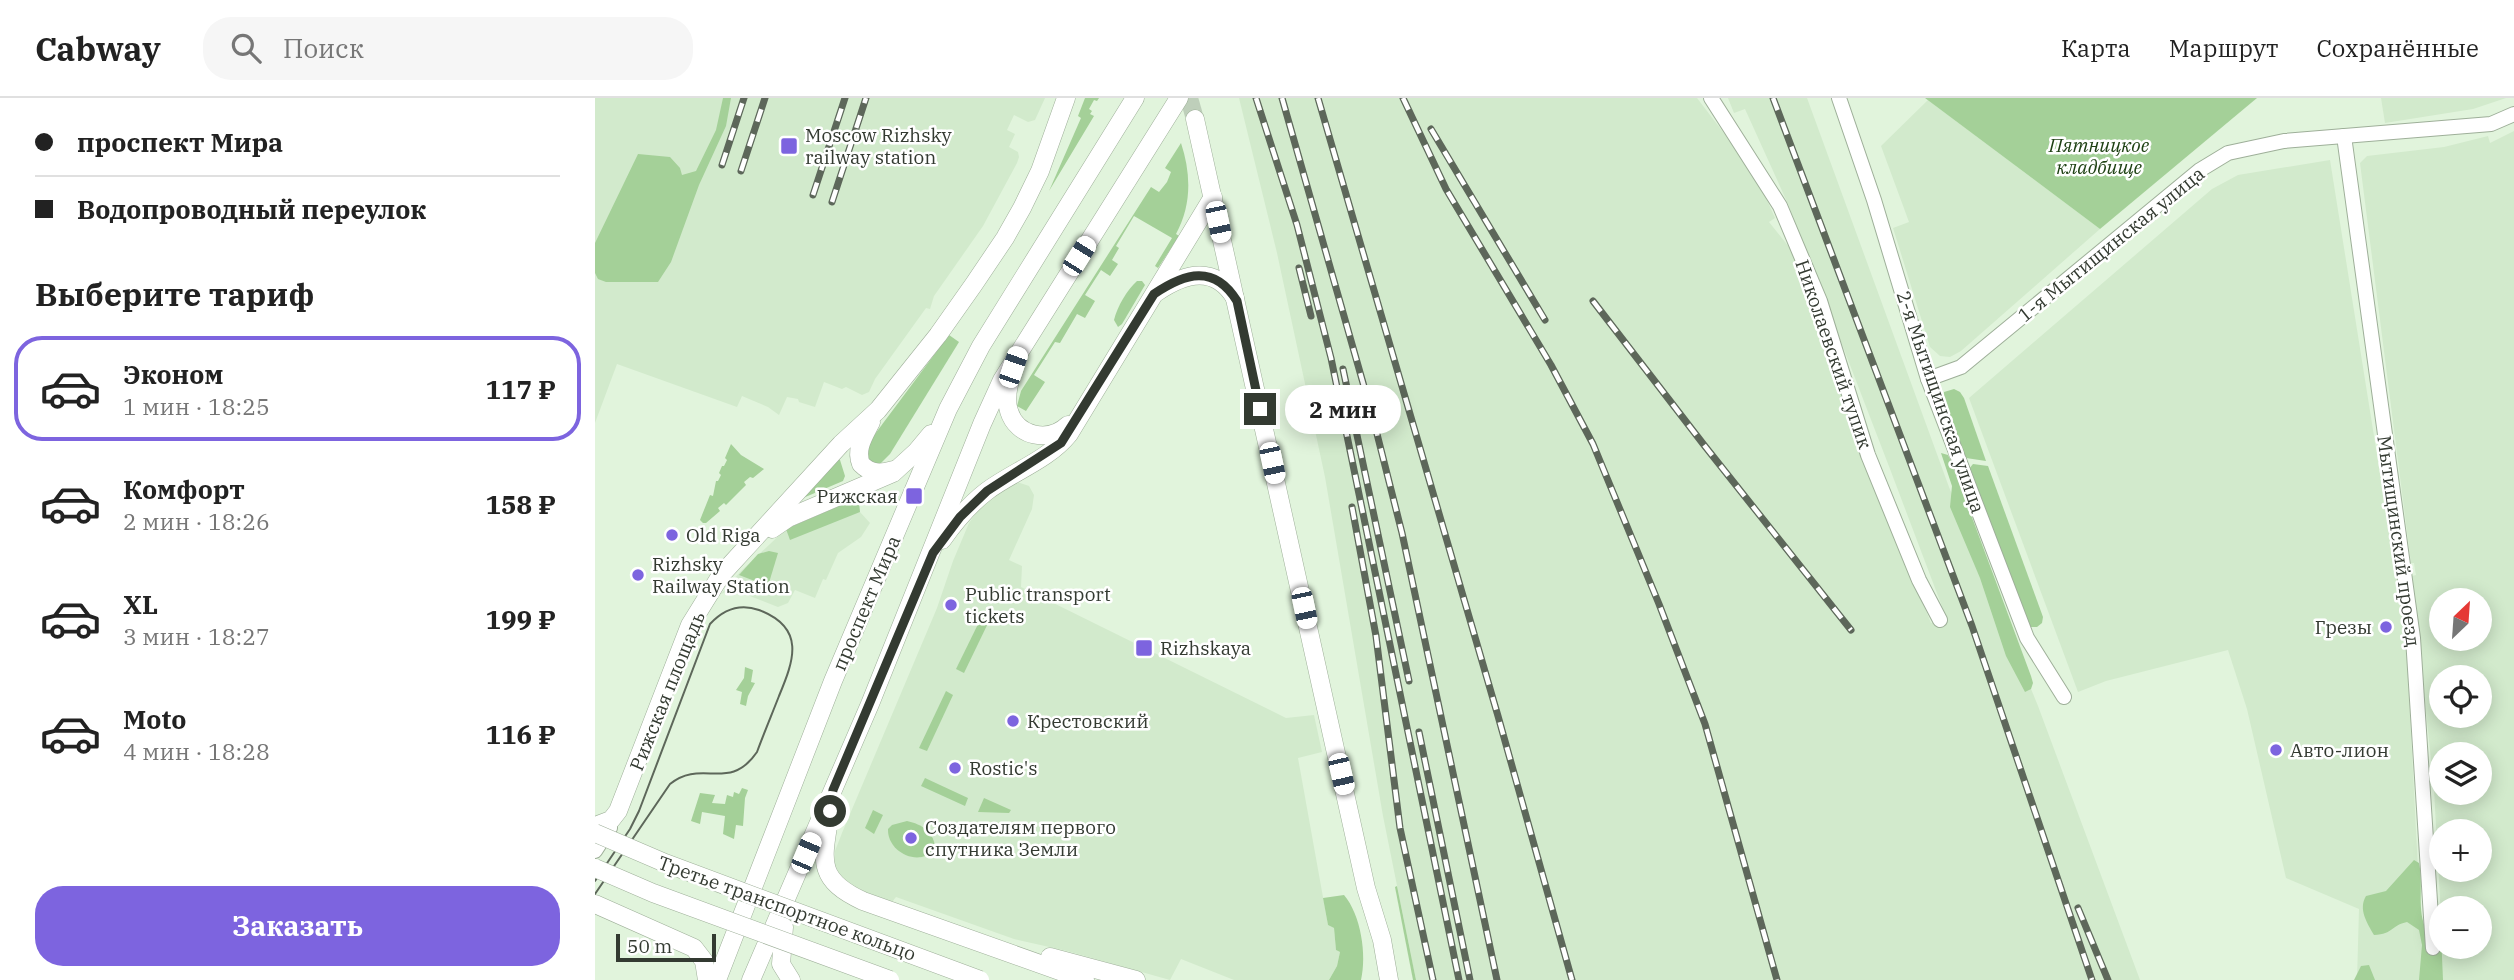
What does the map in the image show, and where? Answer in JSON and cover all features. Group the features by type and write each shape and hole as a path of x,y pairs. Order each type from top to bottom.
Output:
{"main road":[{"path":"754,541 833,453 878,410 938,335 1005,238 1040,171 1066,98"},
{"name":"проспект Мира","path":"717,980 833,681 948,410 981,346 1135,98"},
{"name":"проспект Мира","path":"751,980 833,790 982,424 1020,349 1179,98"},
{"path":"1195,119 1366,888 1382,940 1389,980"},
{"path":"923,573 943,538 987,491 1061,443 1087,405 1213,197"},
{"path":"1154,294 1175,281 1200,275 1219,281 1237,301"},
{"path":"1020,349 1009,381 1007,406 1010,415 1022,428 1042,436 1060,433 1087,405"},
{"path":"878,410 860,444 858,453 861,464 871,472 878,473 891,471 905,463"},
{"path":"754,541 788,518 881,480 905,463 948,410"},
{"name":"Рижская площадь","path":"618,811 690,625 720,575 754,541"},
{"path":"833,790 825,869 836,886 863,901 1085,980"},
{"path":"595,826 603,825 618,811"},
{"name":"Третье транспортное кольцо","path":"595,833 665,863 980,980"},
{"name":"Третье транспортное кольцо","path":"595,868 678,902 890,980"},
{"path":"787,895 781,964 791,980"},
{"path":"595,904 694,948 704,961 707,980"},
{"path":"992,947 1065,960 1136,980"}],"street":[{"name":"Николаевский тупик","path":"1711,98 1780,206 1819,301 1868,456 1919,580 1940,620"},
{"name":"2-я Мытищинская улица","path":"1839,98 1874,200 1929,379 2027,638 2064,697"},
{"name":"1-я Мытищинская улица","path":"1929,379 1961,368 2200,170 2228,153 2255,146 2344,136 2491,124 2514,114"},
{"name":"Мытищинский проезд","path":"2344,136 2413,638 2430,896"},
{"name":"Рижская площадь","path":"595,851 618,811"}],"shaded area":[{"path":"595,98 1045,98 1035,120 1028,122 1014,115 1007,130 1015,134 1009,147 1018,152 1017,163 983,226 934,296 930,309 926,308 875,379 869,392 862,395 846,387 842,389 824,382 815,407 787,397 779,415 742,396 737,407 617,364 595,423"},
{"path":"1239,98 1697,98 1756,175 1775,218 1769,222 1798,258 1819,318 1816,320 1829,356 1827,360 1830,361 1851,424 1931,623 1946,617 1788,204 1745,109 1734,113 1728,98 1807,98 1949,487 2038,706 2140,980 1416,980 1383,816 1325,477 1277,253"},
{"path":"2381,98 2506,98 2473,109 2385,123"},
{"path":"1928,100 2100,229 1961,351 1950,357 1940,356 1930,347 1893,228 1909,222 1881,146"},
{"path":"2514,131 2514,980 2357,980 2359,909 2286,878 2247,709 2228,650 2106,681 2078,692 1969,398 2212,189 2238,175 2330,160 2406,637 2421,927 2429,926 2429,959 2492,959 2492,896 2440,896 2439,882 2492,882 2492,819 2436,819 2435,805 2492,805 2492,742 2429,742 2412,576 2416,575 2414,563 2411,563 2360,163 2367,156 2444,147 2488,136 2490,143"},
{"path":"1017,482 1029,486 1034,495 1032,509 1009,560 1022,566 1021,587 1286,718 1314,715 1322,752 1298,758 1328,925 1334,928 1336,950 1340,952 1337,966 1329,980 1234,980 1181,959 1170,980 1014,939 896,897 892,902 855,888 843,880 835,869 835,851 937,608 969,523 986,499"},
{"path":"851,501 859,504 860,512 870,523 861,537 838,553 815,598 795,590 788,603 778,607 737,591 721,594 740,572 786,529"}],"green space":[{"path":"723,98 731,98 726,126 699,185 671,262 658,282 606,282 598,279 595,273 595,243 638,154 670,157 680,168 682,175 696,171 716,130"},
{"path":"1085,98 1099,98 1094,100 1089,109 1094,116 1049,191 1081,118 1078,116"},
{"name":"Пятницкое кладбище","path":"1925,98 2257,98 2100,229"},
{"path":"1181,143 1187,166 1188,189 1185,212 1176,234 1179,236 1158,268 1155,266 1172,238 1134,216 1116,246 1119,248 1112,260 1118,264 1110,276 1101,270 1085,295 1095,301 1085,318 1077,314 1060,343 1055,342 1034,375 1045,382 1026,411 1017,406 1021,391 1151,187 1159,192 1167,182 1171,172 1165,168"},
{"path":"1137,281 1142,281 1145,285 1118,327 1114,320 1117,310"},
{"path":"949,335 959,342 890,454 879,465 868,459 866,449 872,438"},
{"path":"1954,389 1964,398 1986,461 1966,458 1943,398 1944,392"},
{"path":"731,444 741,455 764,469 744,482 746,485 726,505 724,503 718,508 720,511 703,523 700,520 710,495 713,496"},
{"path":"1941,453 1948,455 1951,461 2031,676 2031,689 2025,692 2006,656 1980,578 1950,507 1952,486"},
{"path":"837,459 840,460 845,476 843,481 803,498"},
{"path":"1973,464 1988,466 2043,617 2042,623 2037,627 2030,627 1969,469"},
{"path":"851,501 859,503 860,512 790,540 786,529"},
{"path":"769,551 778,553 768,586 739,575 758,554"},
{"path":"983,614 991,617 964,673 956,669"},
{"path":"745,667 753,670 751,682 755,683 746,706 740,704 742,692 736,690 744,678"},
{"path":"946,691 953,695 927,751 919,748"},
{"path":"925,778 968,798 965,806 921,786"},
{"path":"742,788 748,790 743,826 736,825 734,839 723,834 725,816 702,812 700,824 691,821 700,793 715,795 712,803 725,804 727,795 733,797 734,792 739,794"},
{"path":"984,798 1011,810 1009,813 978,812"},
{"path":"873,810 883,815 874,834 865,828"},
{"path":"907,821 918,824 933,838 935,849 928,855 905,855 893,844 888,829 892,825"},
{"path":"2414,860 2419,863 2422,915 2429,931 2429,959 2442,959 2443,980 2419,980 2422,945 2419,930 2407,922 2385,933 2374,935 2363,911 2364,901 2366,896 2386,891"},
{"path":"1397,886 1416,980 1413,980 1395,887"},
{"path":"1344,895 1355,913 1361,936 1361,980 1329,980 1337,966 1340,952 1336,950 1334,928 1328,925 1323,898"},
{"path":"2369,965 2375,980 2354,980 2361,966"}],"tunnel":[{"path":"1189,98 1195,119"}],"tram line":[{"path":"595,881 639,811 710,624 726,612 745,607 774,617 790,636 792,658 757,752 747,764 736,771 693,774 670,784 595,894"}],"railway":[{"path":"722,165 744,98"},
{"path":"741,171 765,98"},
{"path":"813,195 845,98"},
{"path":"832,202 866,98"},
{"path":"1256,98 1297,225 1331,358 1459,980"},
{"path":"1282,98 1373,418 1402,533 1497,980"},
{"path":"1318,98 1572,980"},
{"path":"1403,98 1446,189 1551,365 1593,444 1705,724 1777,980"},
{"path":"1773,98 1972,626 2092,980"},
{"path":"1431,129 1545,320"},
{"path":"1299,268 1311,316"},
{"path":"1593,301 1851,630"},
{"path":"1343,369 1409,681"},
{"path":"1352,507 1376,636 1400,828 1433,980"},
{"path":"1419,732 1470,980"},
{"path":"2078,908 2108,980"}],"place":[{"name":"Moscow Rizhsky railway station","path":"789,146"},
{"name":"Рижская","path":"914,496"},
{"name":"Old Riga","path":"672,535"},
{"name":"Rizhsky Railway Station","path":"638,575"},
{"name":"Public transport tickets","path":"951,605"},
{"name":"Грезы","path":"2386,627"},
{"name":"Rizhskaya","path":"1144,648"},
{"name":"Крестовский","path":"1013,721"},
{"name":"Авто-лион","path":"2276,750"},
{"name":"Rostic's","path":"955,768"},
{"name":"Создателям первого спутника Земли","path":"911,838"}],"route":[{"path":"830,811 833,790 933,553 960,517 987,491 1055,448 1069,434 1154,294 1175,281 1194,275 1212,278 1226,286 1237,301 1260,409"}]}
